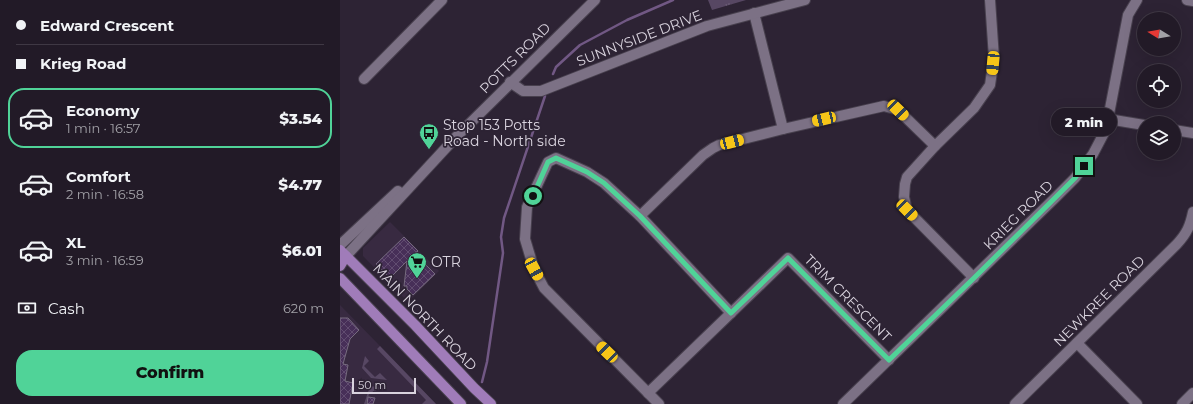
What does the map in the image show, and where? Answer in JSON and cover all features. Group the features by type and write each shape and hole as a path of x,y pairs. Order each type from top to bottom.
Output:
{"main road":[{"path":"340,266 343,253"},
{"name":"MAIN NORTH ROAD","path":"343,253 416,325 474,388 491,404"},
{"path":"340,278 461,404"}],"street":[{"path":"364,79 442,0"},
{"name":"POTTS ROAD","path":"343,253 510,82 595,0"},
{"name":"SUNNYSIDE DRIVE","path":"510,82 523,91 541,91 707,26 805,0"},
{"path":"974,278 907,210 904,197 907,177 935,146 974,108 990,85 994,58 990,0"},
{"name":"KRIEG ROAD","path":"843,404 1075,178 1098,148 1108,119 1128,15 1136,0"},
{"path":"1187,0 1193,2"},
{"path":"754,13 783,129"},
{"path":"640,216 703,155 713,148 783,129 884,106 898,110 935,146"},
{"path":"1108,119 1137,124"},
{"path":"1181,131 1193,133"},
{"name":"POTTS ROAD","path":"340,245 456,137"},
{"path":"659,404 575,321 544,288 534,269 525,239 528,207 548,162 556,158 587,172 604,183 640,216 731,313"},
{"name":"NEWKREE ROAD","path":"1015,404 1181,240 1189,229 1193,212"},
{"name":"TRIM CRESCENT","path":"648,392 788,258 889,360"},
{"path":"1077,343 1137,404"},
{"path":"1182,404 1193,393"}],"shaded area":[{"path":"390,222 439,271 408,302 363,256 363,248"},
{"path":"340,305 380,346 436,404 340,404"}],"green space":[{"path":"708,0 746,0 712,10"},
{"path":"380,346 436,404 422,404 426,400 377,349"},
{"path":"365,356 369,361 364,366 375,377 380,373 387,380 371,378 362,368"},
{"path":"370,386 383,388 382,390 377,389 376,391 373,391 372,394 369,394 366,404 364,404"}],"building":[{"path":"404,237 418,251 414,255 422,265 424,263 435,274 413,295 407,289 407,286 404,286 407,261 390,278 376,264"},
{"path":"340,318 348,318 359,330 350,339 343,364 348,365 345,381 353,383 349,404 340,404"},
{"path":"368,397 375,398 373,404 367,404"}],"waterway":[{"path":"553,74 556,67 580,45 627,20 673,0"},
{"path":"482,382 487,362 503,253 501,237 504,218 545,96"}],"place":[{"name":"Stop 153 Potts Road - North side","path":"429,150"},
{"name":"OTR","path":"417,279"}],"route":[{"path":"533,196 548,162 556,158 587,172 604,183 640,216 731,313 788,258 889,360 1075,178 1084,166"}]}
